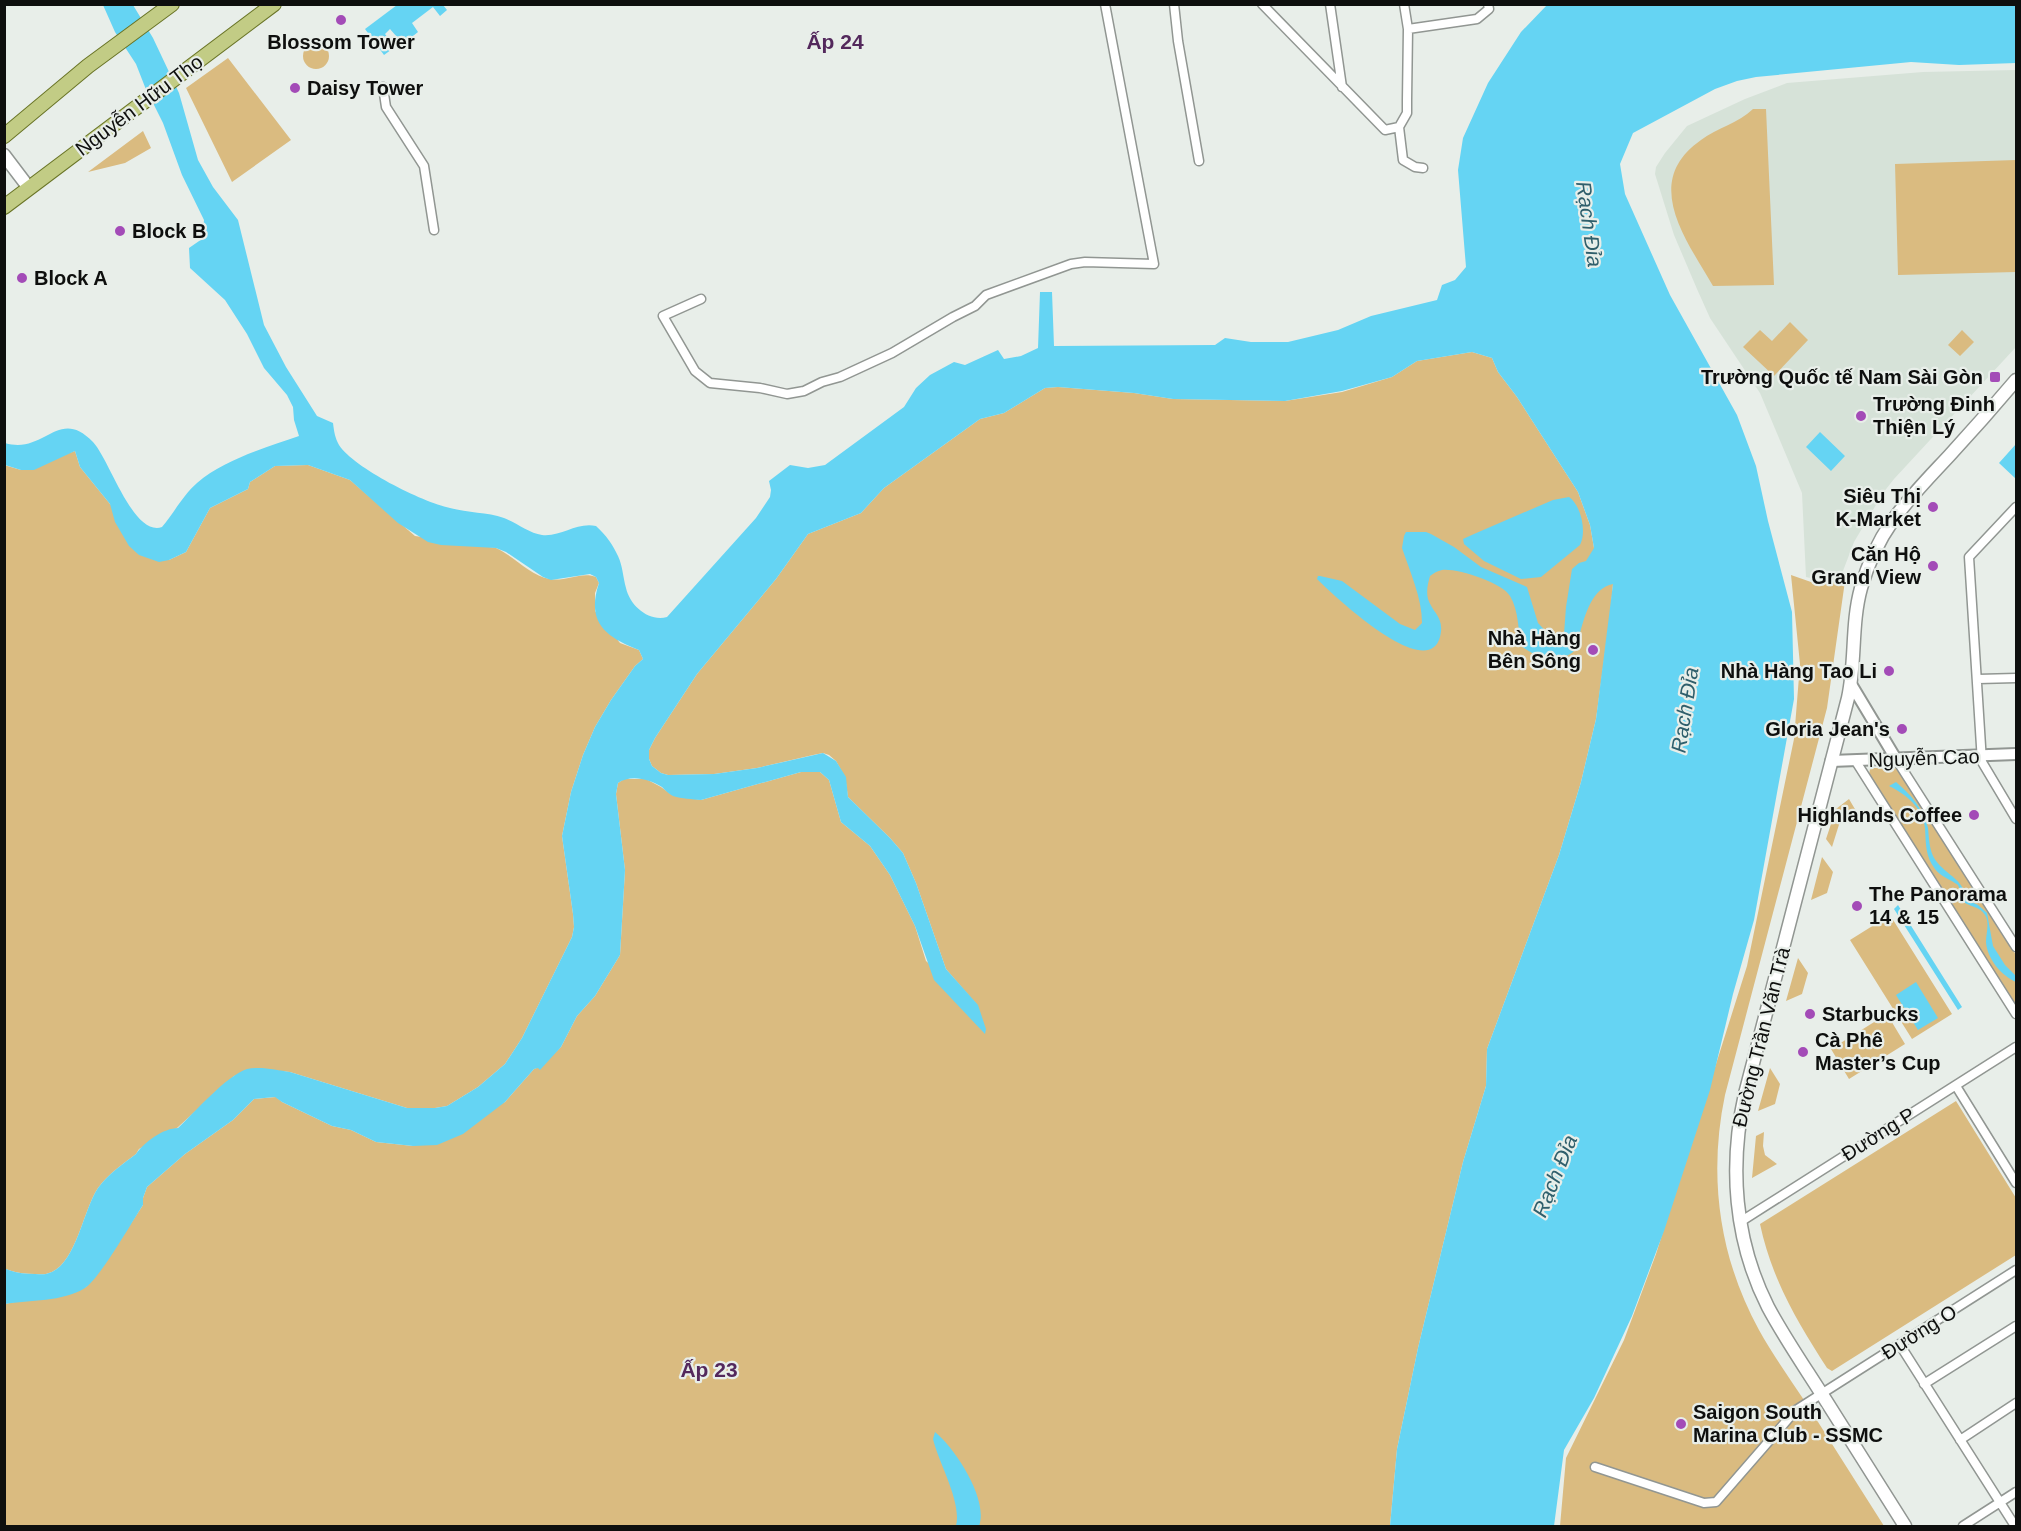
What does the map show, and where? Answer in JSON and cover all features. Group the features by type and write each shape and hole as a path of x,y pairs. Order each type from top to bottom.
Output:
{"main road":[{"name":"Nguyễn Hữu Thọ","path":"4,207 274,4"},
{"path":"4,136 88,66 170,6"},
{"path":"4,154 29,188"},
{"name":"Đường Trần Văn Trà","path":"1905,1527 1767,1305 1752,1268 1740,1221 1736,1159 1741,1111 1851,684 1858,600 1872,556 1886,529 1906,503 2016,380"}],"street":[{"path":"700,299 663,316 695,371 710,383 760,388 787,394 804,392 822,382 840,377 892,353 975,306 986,295 1071,264 1085,262 1154,264 1105,4"},
{"path":"1173,4 1199,161"},
{"path":"1262,4 1385,130 1399,127"},
{"path":"1330,4 1342,87"},
{"path":"1404,4 1408,29 1407,113 1399,127 1403,160 1415,167 1423,168"},
{"path":"1408,29 1477,19 1489,9 1488,4"},
{"path":"383,87 386,107 424,166 434,230"},
{"path":"2016,507 1969,557 1981,756 1984,767 2016,819"},
{"path":"1978,679 2016,678"},
{"path":"1851,684 2016,947"},
{"name":"Nguyễn Cao","path":"1831,761 2016,754"},
{"path":"1855,760 2016,1014"},
{"name":"Đường P","path":"1740,1221 2016,1047"},
{"path":"1956,1086 2016,1183"},
{"name":"Đường O","path":"1595,1467 1704,1503 1713,1503 1720,1498 1796,1410 2016,1270"},
{"path":"1924,1384 2016,1326"},
{"path":"1900,1345 2015,1527"},
{"path":"1960,1440 2016,1403"},
{"path":"1963,1527 2016,1492"}],"shaded area":[{"path":"316,43 325,47 329,56 325,65 316,69 307,65 303,56 307,47"},
{"path":"228,58 291,140 232,182 186,88"},
{"path":"2016,70 2016,347 1883,493 1854,542 1838,584 1806,577 1802,493 1760,393 1710,318 1697,289 1674,235 1655,174 1656,167 1687,126 1745,99 1787,83 1923,72"},
{"path":"1753,109 1766,109 1774,285 1713,286 1691,249 1674,211 1671,192 1674,174 1683,156 1701,140"},
{"path":"143,131 151,148 125,163 88,172"},
{"path":"2016,160 2016,272 1898,275 1895,164"},
{"path":"1790,322 1808,340 1774,376 1743,347 1760,330 1772,341"},
{"path":"1962,330 1974,342 1960,356 1948,345"},
{"path":"1472,352 1492,358 1498,372 1517,397 1578,492 1590,525 1594,548 1613,584 1596,719 1581,782 1559,855 1487,1049 1486,1086 1463,1162 1418,1348 1397,1449 1390,1526 5,1526 5,1304 86,1287 103,1266 143,1205 147,1187 185,1154 233,1120 254,1099 276,1097 332,1126 351,1130 376,1142 413,1146 505,1102 534,1069 561,1047 577,1016 595,996 620,955 625,870 616,794 618,783 624,779 646,779 672,795 701,800 801,772 820,772 829,780 841,822 870,846 890,875 915,926 926,961 978,1006 946,969 903,853 848,797 845,777 836,761 829,755 823,753 757,768 714,774 668,775 652,766 649,759 649,750 655,738 697,674 776,579 808,534 861,513 884,488 980,419 1004,413 1045,388 1134,393 1173,399 1285,401 1342,392 1392,377 1417,361"},
{"path":"75,451 80,467 110,504 169,560 186,552 210,508 248,489 250,482 275,466 308,465 350,480 415,536 496,548 529,570 550,579 585,575 596,577 599,583 595,593 595,611 620,643 639,650 643,659 635,666 611,700 595,727 583,755 571,792 562,836 573,914 572,937 522,1038 505,1064 478,1087 447,1106 435,1108 407,1108 290,1072 258,1069 234,1076 177,1128 139,1149 102,1183 93,1198 72,1248 58,1268 46,1274 27,1274 4,1268 4,465 21,470"},
{"path":"1791,575 1811,582 1845,581 1827,708 1725,1095 1720,1125 1718,1186 1726,1245 1745,1302 1776,1358 1884,1526 1560,1526 1566,1458 1624,1340 1656,1254 1747,966 1794,739 1800,664"},
{"path":"1870,769 1899,770 2016,955 2016,1006 1869,775"},
{"path":"1849,799 1859,816 1850,824 1842,815 1832,847 1826,839 1836,809"},
{"path":"1822,857 1833,872 1827,893 1811,900"},
{"path":"1890,915 1952,1014 1912,1039 1850,940"},
{"path":"1798,958 1808,973 1802,994 1786,1001"},
{"path":"1887,1014 1905,1044 1849,1079 1831,1049"},
{"path":"1770,1068 1780,1084 1775,1104 1758,1111"},
{"path":"1956,1101 2016,1198 2016,1255 1832,1371 1827,1368 1816,1351 1787,1299 1771,1264 1760,1224"},
{"path":"1764,1132 1765,1155 1777,1164 1752,1178 1756,1136"}],"water":[{"name":"Rạch Đỉa","path":"103,5 133,5 153,38 179,93 198,160 213,187 238,220 264,325 286,367 317,416 333,423 339,445 347,454 373,473 423,499 457,510 504,518 537,534 549,535 582,526 596,526 609,540 618,556 628,595 632,601 647,615 660,618 667,617 756,518 770,497 769,481 790,465 808,468 825,465 904,407 916,388 930,375 954,362 965,365 998,350 1004,359 1021,356 1038,348 1040,292 1052,292 1054,346 1215,345 1225,338 1251,342 1288,342 1338,330 1371,316 1437,300 1442,285 1455,280 1466,267 1458,170 1463,138 1488,83 1521,32 1547,5 2016,5 2016,63 1959,65 1911,62 1756,77 1737,81 1715,89 1633,133 1620,164 1625,194 1670,295 1737,415 1756,466 1792,612 1794,699 1754,920 1710,1090 1664,1231 1632,1316 1594,1398 1564,1450 1554,1526 1390,1526 1397,1449 1418,1348 1463,1162 1486,1086 1487,1049 1559,855 1581,782 1596,719 1613,584 1600,591 1590,603 1574,651 1566,656 1546,658 1521,646 1517,614 1506,591 1479,577 1449,570 1442,570 1430,576 1427,596 1440,620 1440,637 1432,649 1417,650 1379,631 1317,579 1320,576 1342,581 1400,624 1415,630 1422,623 1420,604 1402,548 1406,532 1426,532 1454,547 1481,567 1527,587 1538,623 1553,639 1561,639 1564,634 1572,569 1586,561 1594,548 1590,525 1578,492 1517,397 1498,372 1492,358 1472,352 1417,361 1392,377 1342,391 1285,401 1173,399 1134,393 1045,388 1004,413 980,419 884,488 861,513 808,534 776,579 697,674 649,750 652,766 668,775 714,774 757,768 823,753 836,761 846,777 848,797 903,853 946,969 978,1005 986,1029 985,1034 934,980 915,926 890,875 870,846 841,822 829,780 820,772 801,772 701,800 673,796 662,787 640,779 623,780 618,783 616,794 625,870 620,955 595,996 577,1016 561,1047 540,1070 534,1069 505,1102 463,1134 437,1145 413,1146 376,1142 351,1130 332,1126 275,1097 254,1099 233,1120 185,1154 147,1187 143,1205 107,1262 85,1288 67,1296 5,1304 4,1268 20,1273 47,1274 58,1268 72,1248 93,1198 106,1178 155,1136 178,1128 221,1086 247,1069 290,1072 407,1108 435,1108 447,1106 478,1087 505,1064 522,1038 572,937 573,914 562,836 571,792 583,755 595,727 611,700 635,666 643,659 639,650 617,640 601,626 595,608 599,583 596,577 590,574 551,580 496,548 441,545 428,542 398,523 350,480 308,465 275,466 250,482 248,489 210,508 186,552 159,562 139,555 129,546 115,522 110,504 80,467 75,451 34,470 21,470 5,465 5,443 19,445 31,443 60,430 70,429 81,432 100,451 123,495 141,520 151,527 162,527 187,493 220,467 299,436 293,407 287,395 264,368 247,334 225,300 190,268 189,248 202,239 204,220 182,175 163,123 136,64 115,32"},
{"path":"397,5 443,5 447,10 440,16 433,7 412,23 418,32 403,44 390,29 385,34 395,47 384,55 365,29"},
{"path":"1820,432 1845,456 1831,471 1806,447"},
{"path":"2016,444 2016,479 1999,463"},
{"path":"1569,497 1580,512 1583,526 1582,540 1580,545 1541,577 1521,579 1484,561 1464,544 1463,539 1474,534 1553,500"},
{"path":"1896,782 1920,808 1928,828 1931,849 1936,861 1959,883 1967,900 1978,905 1987,913 1993,946 2005,965 2016,976 2016,982 2001,971 1989,955 1986,942 1988,925 1983,912 1965,903 1958,885 1940,874 1932,864 1921,814 1902,793 1889,786"},
{"path":"1898,905 1962,1007 1958,1010 1894,909"},
{"path":"1916,982 1938,1018 1918,1030 1896,995"},
{"path":"935,1432 952,1450 975,1489 981,1515 979,1526 956,1526 956,1506 933,1439"}],"place":[{"name":"Blossom Tower","path":"341,20"},
{"name":"Daisy Tower","path":"295,88"},
{"name":"Block B","path":"120,231"},
{"name":"Block A","path":"22,278"},
{"name":"Trường Quốc tế Nam Sài Gòn","path":"1995,377"},
{"name":"Trường Đinh Thiện Lý","path":"1861,416"},
{"name":"Siêu Thị K-Market","path":"1933,507"},
{"name":"Căn Hộ Grand View","path":"1933,566"},
{"name":"Nhà Hàng Bên Sông","path":"1593,650"},
{"name":"Nhà Hàng Tao Li","path":"1889,671"},
{"name":"Gloria Jean's","path":"1902,729"},
{"name":"Highlands Coffee","path":"1974,815"},
{"name":"The Panorama 14 & 15","path":"1857,906"},
{"name":"Starbucks","path":"1810,1014"},
{"name":"Cà Phê Master’s Cup","path":"1803,1052"},
{"name":"Saigon South Marina Club - SSMC","path":"1681,1424"}],"district":[{"name":"Ấp 24","path":"835,42"},
{"name":"Ấp 23","path":"709,1370"}]}
